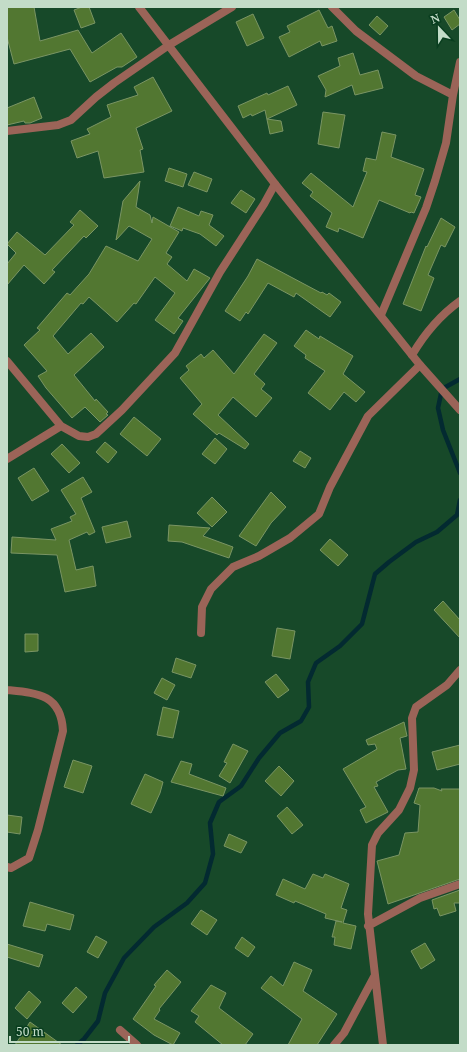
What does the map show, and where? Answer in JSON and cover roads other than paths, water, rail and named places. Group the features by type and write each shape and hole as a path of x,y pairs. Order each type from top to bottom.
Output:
{"street":[{"path":"139,7 275,184 412,355 460,410"},
{"path":"7,131 58,125 71,120 96,97 169,46 232,7"},
{"path":"332,7 356,31 416,76 453,95"},
{"path":"381,316 426,208 446,142 453,95 460,62"},
{"path":"7,361 61,426 79,436 88,437 96,434 122,410 175,353 216,278 275,184"},
{"path":"412,355 426,332 444,311 460,301"},
{"path":"201,633 202,607 211,589 233,567 259,556 290,538 319,514 330,487 368,416 420,364"},
{"path":"7,459 61,426"},
{"path":"383,1045 368,926 372,846 378,833 399,810 410,788 414,770 412,718 416,707 447,685 460,670"},
{"path":"7,690 41,695 50,700 62,720 63,731 38,830 29,858 11,868 7,867"},
{"path":"368,926 420,898 460,884"},
{"path":"334,1045 344,1033 374,977"},
{"path":"120,1030 138,1045"}],"waterway":[{"path":"460,379 442,389 438,408 443,430 460,473"},
{"path":"77,1045 84,1039 98,1021 105,993 124,958 154,927 187,903 205,883 213,854 210,823 219,802 241,786 259,758 280,733 301,721 309,707 308,682 316,663 340,646 362,624 375,574 416,542 437,532 457,515 460,500"}]}
